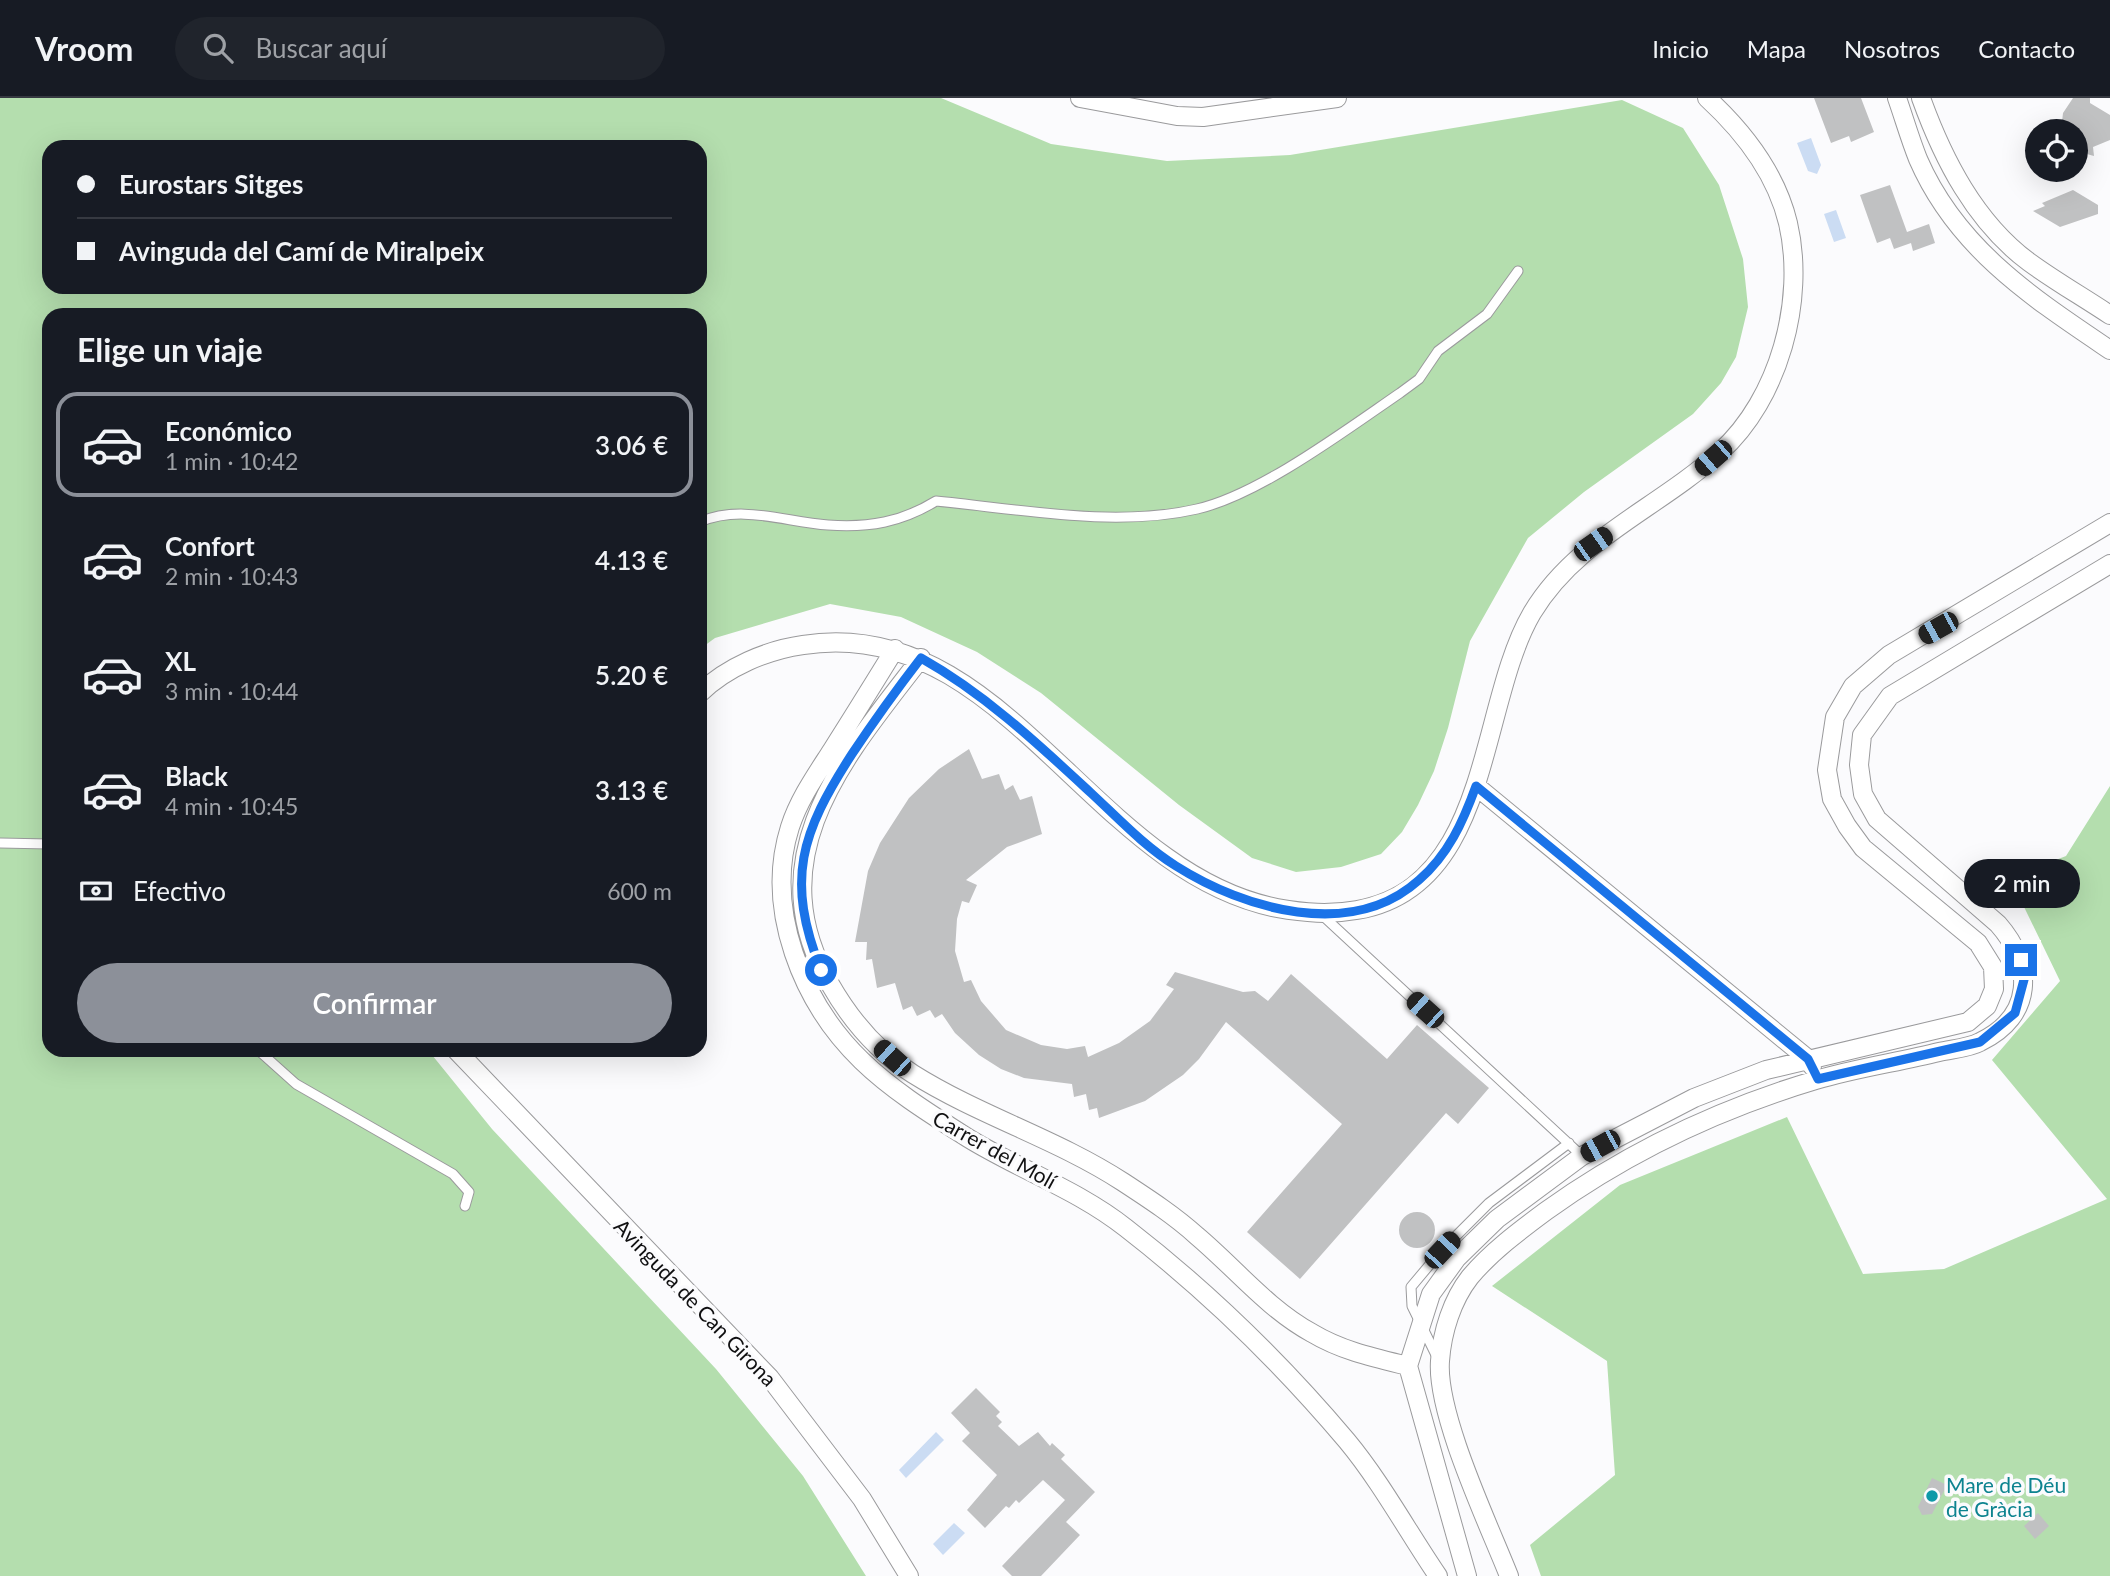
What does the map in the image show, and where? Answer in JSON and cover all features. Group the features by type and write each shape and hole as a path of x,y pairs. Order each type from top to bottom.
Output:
{"street":[{"path":"1080,98 1177,116 1203,117 1336,98"},
{"path":"707,688 743,664 793,646 839,642 895,649 921,658 981,695 1142,840 1174,865 1211,886 1243,898 1321,914 1376,906 1399,895 1419,880 1452,840 1476,786 1520,635 1550,584 1593,544 1673,490 1725,447 1756,406 1769,383 1790,317 1793,274 1788,225 1763,165 1747,139 1707,98"},
{"path":"1897,98 1919,160 1944,207 1994,267 2021,290 2110,350"},
{"path":"1921,98 1937,141 1962,186 1990,224 2027,261 2110,315"},
{"path":"1467,1576 1408,1366 1421,1320 1443,1275 1474,1239 1582,1156 1694,1098 1766,1070 1968,1022 1987,1006 1994,989 1993,967 1978,943 1863,848 1847,827 1832,799 1827,770 1829,744 1841,704 1853,686 1889,655 2110,523"},
{"path":"1509,1576 1444,1403 1440,1363 1450,1314 1469,1279 1525,1227 1568,1195 1654,1144 1724,1112 1818,1079 1980,1042 2015,1013 2025,976 2013,941 1998,924 1877,819 1863,794 1859,765 1862,736 1890,696 2110,564"},
{"name":"Carrer del Molí","path":"895,649 801,800 790,828 780,870 784,922 803,975 831,1026 862,1061 918,1105 971,1140 1084,1200 1125,1226 1195,1287 1299,1388 1349,1443 1438,1576"},
{"name":"Carrer del Molí","path":"921,658 883,707 823,799 807,837 801,868 803,911 821,970 839,999 861,1030 913,1074 1108,1172 1195,1234 1284,1316 1342,1348 1408,1366"},
{"path":"1476,786 1808,1059 1818,1079"},
{"name":"Avinguda de Can Girona","path":"463,1057 770,1378 862,1499 909,1576"}],"lane":[{"path":"707,519 748,513 829,525 876,523 910,517 936,501 1129,519 1197,509 1241,494 1400,394 1419,379 1438,351 1487,314 1518,271"},
{"path":"0,843 42,844"},
{"path":"1321,914 1582,1156"},
{"path":"266,1057 296,1084 453,1174 469,1192 465,1206"},
{"path":"1440,1363 1409,1295 1411,1287 1489,1203 1569,1143"}],"green space":[{"path":"0,98 941,98 1051,144 1167,161 1290,155 1622,100 1683,128 1719,185 1743,259 1748,307 1736,357 1721,383 1693,414 1584,492 1528,538 1470,641 1434,771 1402,832 1381,854 1341,867 1296,872 1252,858 1179,805 1041,693 977,652 901,617 830,604 715,638 707,644 707,308 42,308 42,1057 434,1057 492,1129 716,1369 803,1476 866,1576 0,1576"},
{"path":"2110,786 2110,1576 1541,1576 1530,1545 1615,1475 1607,1361 1492,1286 1620,1185 1787,1117 1863,1274 1944,1269 2107,1199 1992,1060 2060,981 2010,878 2066,856"}],"water":[{"path":"1811,138 1821,165 1817,174 1808,171 1797,143"},
{"path":"1836,210 1846,238 1834,242 1824,214"},
{"path":"936,1432 944,1440 906,1478 899,1470"},
{"path":"954,1523 965,1533 943,1555 933,1544"}],"building":[{"path":"1814,98 1861,98 1874,132 1851,142 1849,136 1831,143"},
{"path":"2073,98 2090,98 2090,103 2110,115 2110,140 2093,147 2094,156 2088,154 2088,119 2062,119 2063,113"},
{"path":"1890,185 1907,232 1929,224 1935,243 1913,251 1911,243 1894,249 1890,238 1877,243 1860,195"},
{"path":"2073,190 2098,205 2098,214 2060,227 2033,211 2045,206 2042,203"},
{"path":"969,749 982,779 999,774 1005,790 1013,785 1020,800 1032,796 1042,834 1007,847 966,880 977,885 969,903 962,901 957,919 955,951 964,982 971,980 981,1001 1006,1030 1041,1045 1067,1049 1085,1046 1088,1057 1119,1043 1150,1021 1174,989 1166,985 1175,972 1243,992 1255,991 1268,1001 1291,974 1387,1059 1417,1025 1489,1088 1458,1124 1446,1113 1300,1279 1247,1232 1342,1124 1226,1022 1199,1059 1183,1075 1145,1101 1099,1118 1097,1108 1089,1110 1086,1094 1074,1097 1072,1084 1024,1078 1001,1069 979,1055 955,1033 942,1014 935,1018 930,1010 917,1016 912,1006 903,1010 895,983 877,988 872,959 866,960 867,942 855,942 868,871 880,843 909,798 939,769"},
{"path":"1417,1212 1430,1217 1435,1230 1430,1243 1417,1248 1404,1243 1399,1230 1404,1217"},
{"path":"976,1388 1000,1412 996,1416 1002,1422 998,1426 1019,1446 1038,1432 1050,1446 1052,1443 1065,1455 1061,1459 1095,1492 1066,1522 1080,1535 1041,1576 1012,1576 1002,1566 1065,1500 1043,1480 1019,1503 1016,1500 1009,1508 1006,1506 985,1528 967,1510 997,1475 962,1441 970,1433 951,1413"},
{"name":"Mare de Déu de Gràcia","path":"1932,1478 1947,1485 1932,1514 1922,1515 1918,1507"},
{"path":"2038,1513 2049,1526 2035,1539 2024,1526"}],"place":[{"name":"Mare de Déu de Gràcia","path":"1932,1496"}],"route":[{"path":"821,970 803,911 801,868 807,837 823,799 883,707 921,658 981,695 1142,840 1174,865 1211,886 1265,905 1321,914 1376,906 1399,895 1419,880 1440,858 1464,818 1476,786 1808,1059 1818,1079 1980,1042 2015,1013 2022,996 2025,976 2021,960"}]}
